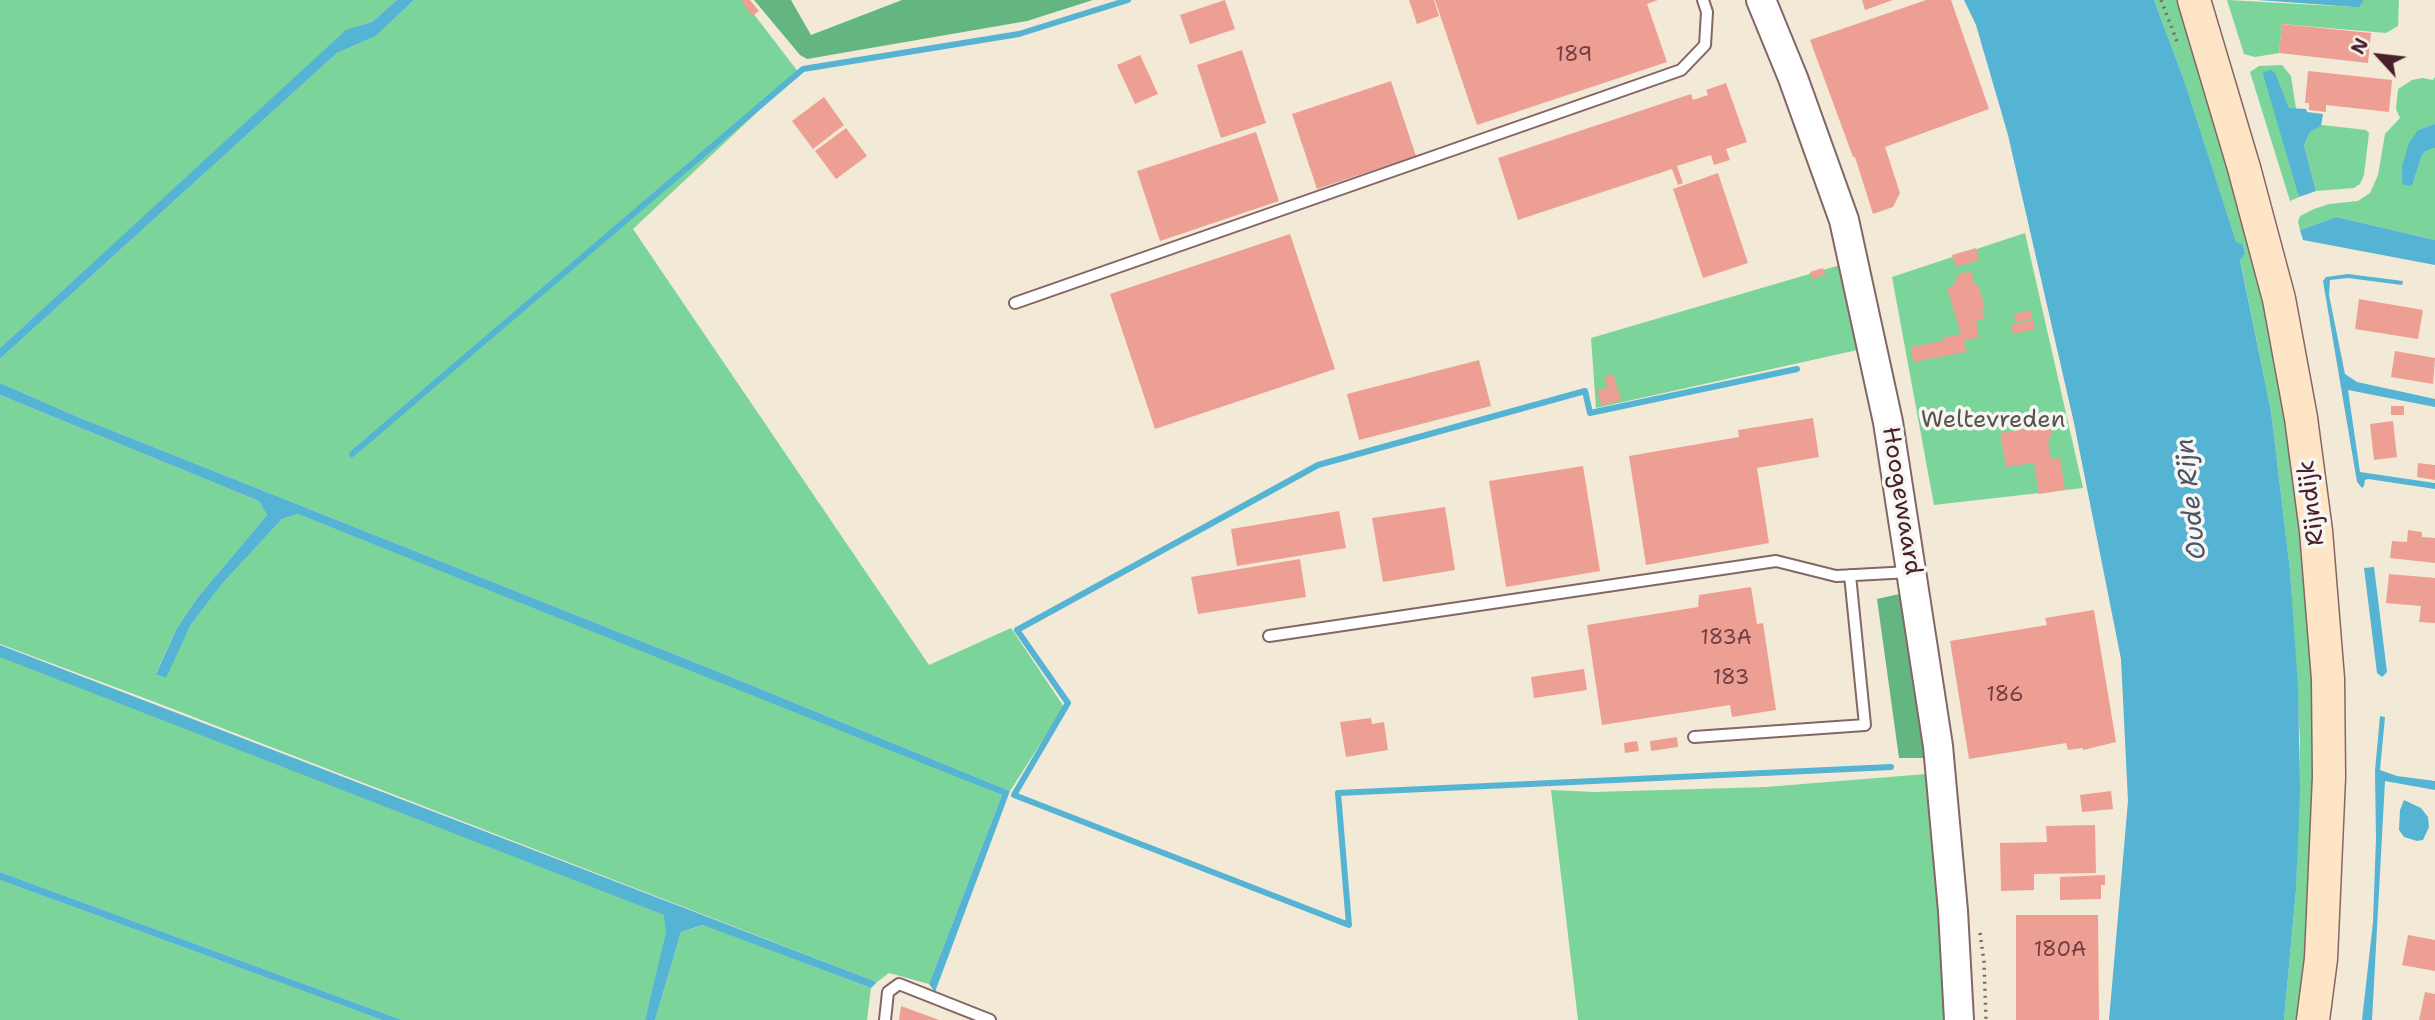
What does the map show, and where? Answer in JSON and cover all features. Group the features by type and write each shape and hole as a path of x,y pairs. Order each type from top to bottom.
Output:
{"main road":[{"name":"Rijndijk","path":"2194,0 2244,168 2279,299 2301,418 2316,531 2328,679 2329,777 2322,946 2313,1020"}],"street":[{"name":"Hoogewaard","path":"1761,0 1793,78 1849,238 1888,422 1938,746 1953,911 1959,1020"}],"lane":[{"path":"1015,303 1681,70 1705,45 1707,12 1703,0"},
{"path":"1269,636 1776,561 1836,576 1913,572"},
{"path":"1694,737 1865,725 1850,575"},
{"path":"885,1020 888,992 899,984 990,1020"}],"path":[{"path":"2161,0 2180,48"}],"green space":[{"path":"0,0 397,0 372,22 346,31 0,348"},
{"path":"414,0 743,0 799,73 633,229 929,665 1011,628 1064,707 1010,791 78,417 0,383 0,359 337,53 376,36"},
{"path":"754,0 791,0 811,35 902,0 1093,0 1027,21 807,59 800,55"},
{"path":"2154,0 2177,0 2245,217 2293,436 2319,742 2307,1020 2284,1020 2296,890 2300,740 2290,570 2271,411 2240,259 2245,254 2243,245 2236,243 2184,80"},
{"path":"2227,0 2354,7 2361,5 2363,0 2399,0 2398,26 2386,33 2282,24 2279,53 2255,57 2244,54"},
{"path":"2282,65 2291,76 2296,109 2289,108 2273,71 2299,197 2290,201 2250,72 2259,66"},
{"path":"2435,77 2435,124 2418,130 2413,183 2422,155 2435,148 2435,240 2336,217 2300,230 2300,216 2329,204 2358,201 2370,193 2378,175 2385,134 2400,118 2396,109 2398,89 2412,80 2433,80"},
{"path":"2322,125 2366,130 2369,133 2364,175 2360,184 2354,188 2316,191 2304,145 2310,132"},
{"name":"Weltevreden","path":"2025,233 2083,488 1934,505 1892,277"},
{"path":"1847,263 1862,349 1596,408 1591,338"},
{"path":"0,395 259,501 267,515 198,597 177,628 156,673 165,677 190,626 222,584 282,519 298,514 716,678 1002,795 929,984 889,973 877,982 0,644"},
{"path":"1908,592 1924,758 1899,758 1877,599"},
{"path":"0,656 665,915 667,933 645,1020 402,1020 0,872"},
{"path":"1926,774 1955,1020 1578,1020 1551,790 1594,792 1766,787"},
{"path":"0,880 382,1020 0,1020"},
{"path":"704,925 871,988 867,1020 655,1020 681,932"}],"water":[{"path":"397,0 414,0 376,36 337,53 0,359 0,348 346,30 372,22"},
{"name":"Oude Rijn","path":"1964,0 2154,0 2184,80 2236,242 2243,245 2245,254 2240,260 2271,411 2290,570 2298,688 2300,791 2296,890 2284,1020 2109,1020 2128,801 2121,659 2074,423 2008,135 1976,25"},
{"path":"2258,0 2363,2 2359,7 2354,7"},
{"path":"2271,70 2275,73 2289,108 2323,114 2321,126 2310,132 2304,145 2316,191 2299,197 2263,74"},
{"path":"2435,124 2435,148 2422,155 2413,183 2410,186 2402,184 2402,166 2409,143 2418,130"},
{"path":"2336,217 2435,240 2435,265 2303,240 2300,230"},
{"path":"2348,274 2403,281 2402,285 2348,278 2330,280 2329,295 2345,374 2357,382 2435,399 2435,407 2348,390 2360,472 2435,483 2435,489 2368,479 2362,488 2357,482 2323,281 2326,277"},
{"path":"0,383 78,417 1010,791 935,992 929,984 1002,795 298,514 282,519 222,584 190,626 166,678 156,674 177,628 198,597 267,515 259,501 0,395"},
{"path":"2374,567 2387,672 2382,677 2377,673 2364,568"},
{"path":"0,645 877,982 871,988 703,925 681,932 655,1020 645,1020 666,933 664,915 0,657"},
{"path":"2380,716 2385,717 2380,770 2397,776 2435,781 2435,790 2385,781 2372,1020 2362,1020 2373,922 2375,771"},
{"path":"2404,800 2421,808 2428,817 2429,827 2423,840 2404,837 2399,830 2400,810"},
{"path":"0,872 402,1020 382,1020 0,880"}],"building":[{"path":"741,0 750,0 759,11 752,16"},
{"path":"1225,0 1235,29 1190,44 1180,15"},
{"path":"1409,0 1434,0 1439,16 1417,24"},
{"path":"1435,0 1658,0 1647,4 1667,62 1477,125"},
{"path":"1862,0 1893,0 1865,10"},
{"path":"1926,0 1951,0 1989,109 1885,147 1900,193 1893,207 1873,214 1855,157 1810,40"},
{"path":"2282,24 2371,33 2368,63 2279,53"},
{"path":"1242,50 1266,123 1221,138 1197,65"},
{"path":"1140,55 1158,94 1135,104 1117,65"},
{"path":"2308,71 2392,80 2389,112 2326,105 2326,112 2309,110 2309,103 2305,103"},
{"path":"1391,81 1416,156 1317,189 1292,114"},
{"path":"1726,83 1747,142 1726,149 1730,160 1714,165 1711,155 1677,166 1683,183 1678,185 1672,169 1518,220 1498,158 1691,94 1693,100 1708,95 1706,90"},
{"path":"824,97 844,125 813,149 792,121"},
{"path":"846,128 867,156 836,179 815,151"},
{"path":"1256,132 1279,201 1160,241 1137,171"},
{"path":"1718,173 1748,263 1703,278 1673,189"},
{"path":"1290,234 1335,369 1155,429 1110,294"},
{"path":"1976,248 1979,260 1956,267 1952,255"},
{"path":"1823,268 1825,275 1812,279 1810,272"},
{"path":"1971,271 1975,286 1979,285 1985,310 1982,310 1984,319 1976,321 1979,337 1964,340 1966,352 1913,362 1911,347 1943,341 1942,338 1961,334 1947,288 1954,286 1953,281 1958,280 1957,275"},
{"path":"2359,299 2423,310 2418,339 2355,329"},
{"path":"2030,310 2032,319 2016,322 2014,314"},
{"path":"2033,320 2035,329 2013,334 2011,325"},
{"path":"2395,351 2435,358 2433,384 2391,377"},
{"path":"1479,360 1491,406 1359,440 1347,394"},
{"path":"1613,374 1621,400 1602,406 1597,391 1608,387 1604,377"},
{"path":"2391,406 2404,406 2404,415 2391,415"},
{"path":"1813,418 1819,457 1757,468 1769,543 1646,565 1629,456 1739,437 1738,430"},
{"path":"2393,421 2397,457 2374,460 2370,424"},
{"path":"2046,426 2051,429 2052,436 2048,441 2051,459 2060,458 2065,490 2039,494 2034,463 2006,467 2000,433"},
{"path":"2418,463 2435,465 2435,480 2417,477"},
{"path":"1583,466 1600,571 1506,587 1489,481"},
{"path":"1445,507 1455,570 1383,582 1372,518"},
{"path":"1339,511 1346,548 1237,566 1231,529"},
{"path":"2408,530 2422,532 2422,537 2435,538 2435,563 2390,558 2392,541 2407,542"},
{"path":"1300,559 1306,597 1198,614 1191,577"},
{"path":"2389,574 2435,578 2435,623 2419,622 2421,606 2386,603"},
{"path":"1751,587 1757,624 1763,623 1776,710 1732,717 1730,705 1602,725 1587,625 1698,607 1699,595"},
{"path":"2094,610 2116,742 2083,750 2068,750 2066,743 1969,759 1950,641 2047,625 2045,618"},
{"path":"1584,669 1587,690 1534,698 1531,677"},
{"path":"1371,718 1372,724 1384,722 1388,750 1346,757 1340,722"},
{"path":"1677,737 1678,747 1651,751 1650,741"},
{"path":"1637,741 1639,751 1625,753 1624,743"},
{"path":"2111,791 2113,809 2082,812 2080,795"},
{"path":"2095,825 2096,873 2034,874 2034,890 2001,891 2000,843 2047,842 2046,826"},
{"path":"2105,875 2105,885 2101,885 2101,899 2060,900 2060,877"},
{"path":"2016,915 2098,915 2099,1020 2016,1020"},
{"path":"2408,935 2435,940 2435,971 2402,965"},
{"path":"2425,992 2435,994 2435,1020 2419,1020"},
{"path":"901,1006 939,1020 899,1020"}],"waterway":[{"path":"352,454 803,69 1019,34 1128,0"},
{"path":"1797,369 1590,413 1585,391 1318,465 1017,630 1068,703 1014,795 1349,925 1338,793 1891,767"}]}
